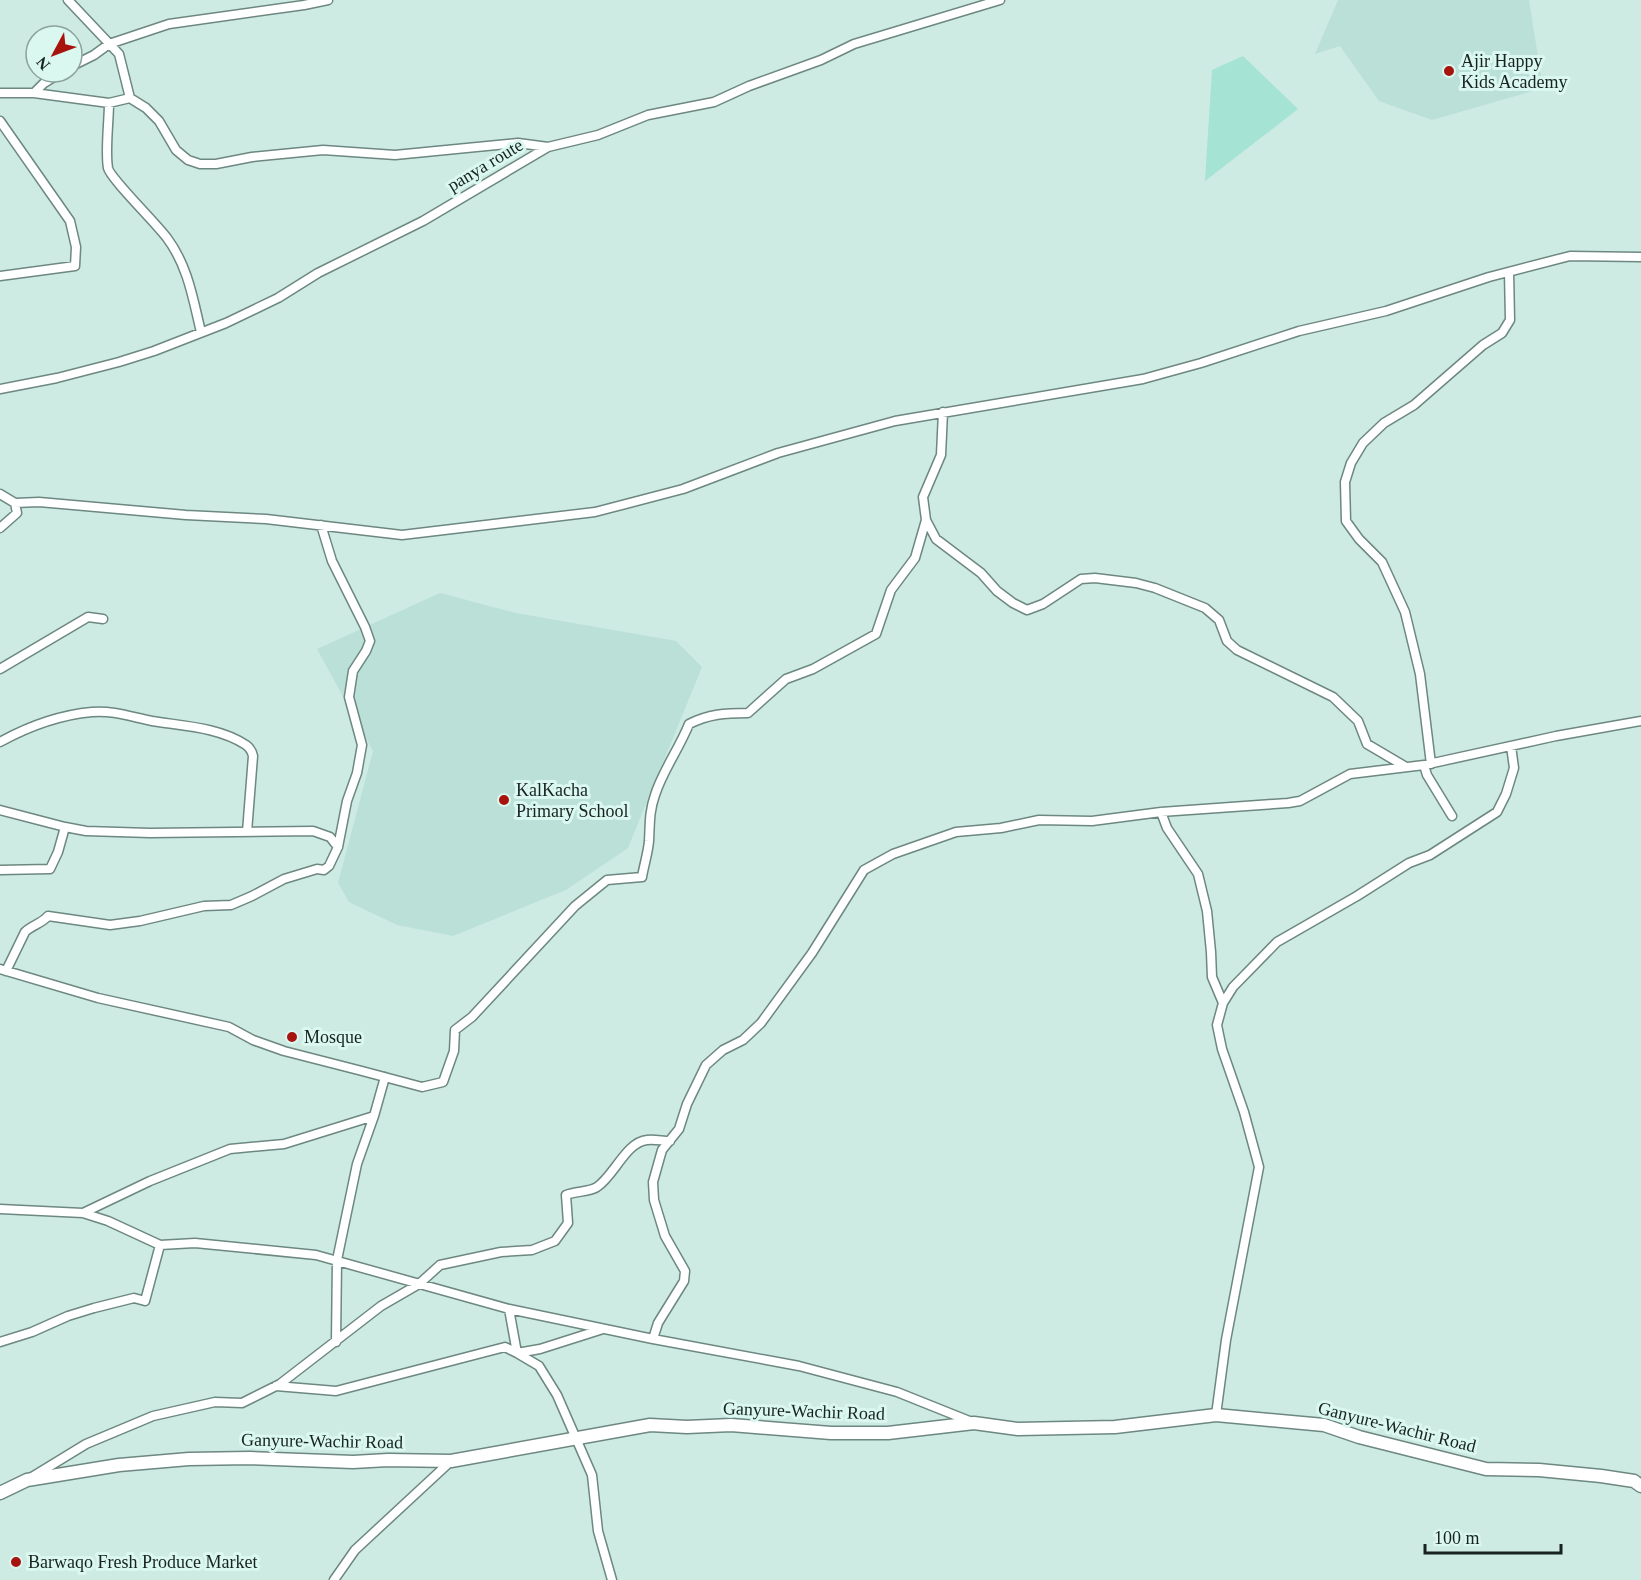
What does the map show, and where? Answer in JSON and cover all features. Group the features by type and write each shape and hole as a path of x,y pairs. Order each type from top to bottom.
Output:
{"street":[{"path":"68,0 119,54 130,98 146,108 159,121 176,150 188,160 200,164 216,164 252,157 323,150 395,155 518,143 548,147"},
{"path":"84,60 109,44 169,24 328,0"},
{"name":"panya route","path":"0,389 57,378 119,362 226,323 278,298 318,273 423,221 548,147 598,135 648,115 714,102 749,86 810,65 854,45 1000,0"},
{"path":"34,93 43,84"},
{"path":"0,93 34,93 109,103 130,98"},
{"path":"109,103 108,169 167,238 181,260 190,285 201,332"},
{"path":"0,121 70,221 76,247 75,266 0,276"},
{"path":"0,494 15,503 39,502 186,515 266,519 402,535 595,512 683,489 778,453 895,421 1143,379 1299,331 1386,311 1509,272 1570,256 1641,257"},
{"path":"1452,816 1427,775 1428,764 1419,674 1405,612 1382,562 1359,539 1346,521 1345,482 1351,463 1363,443 1384,423 1414,405 1483,345 1502,333 1510,320 1509,272"},
{"path":"943,412 941,455 923,497 926,520 936,539 981,573 1013,603 1027,610 1043,604 1081,579 1095,578 1145,585 1205,608 1219,620 1227,641 1237,650 1333,697 1358,721 1367,744 1406,767"},
{"path":"0,528 17,513 15,503"},
{"path":"321,525 332,561 358,611 370,641 353,671 350,697 362,745 357,773 347,801 339,847 329,866 324,870 317,869 284,879 231,905 204,906 110,926 48,916 42,924 30,927 25,932 3,970 98,998 229,1027 253,1040 284,1051 422,1087 443,1082 454,1051 454,1030 486,1003 575,906 607,880 642,877 649,842 649,817 655,795 666,767 683,740 689,724 705,716 719,713 747,713 786,679 813,669 876,634 891,590 915,558 926,520"},
{"path":"0,669 88,617 103,619"},
{"path":"0,742 32,726 54,719 99,712 194,727 227,736 245,745 251,750 253,756 247,832"},
{"path":"653,1339 658,1323 684,1281 685,1271 666,1236 654,1200 653,1182 662,1150 679,1129 687,1104 706,1065 723,1050 743,1040 761,1023 812,953 864,870 893,854 956,832 1001,828 1039,820 1092,821 1161,812 1288,803 1300,801 1350,774 1428,764 1641,721"},
{"path":"1216,1415 1226,1340 1259,1167 1244,1112 1222,1048 1217,1025 1223,1003 1233,987 1277,942 1348,902 1409,863 1430,855 1497,812 1506,794 1514,768 1511,746"},
{"path":"0,810 65,827 99,831 313,831 330,837 339,847"},
{"path":"1161,812 1167,828 1198,874 1209,932 1212,977 1223,1003"},
{"path":"0,870 50,869 58,852 65,827"},
{"path":"336,1342 337,1260 357,1164 385,1077"},
{"path":"83,1212 150,1181 230,1149 284,1144 374,1116"},
{"path":"27,1480 86,1444 153,1416 215,1401 242,1403 275,1386 308,1364 381,1306 419,1284 440,1265 501,1252 532,1250 555,1240 568,1223 566,1195 576,1191 592,1190 600,1185 622,1158 639,1143 646,1140 670,1141"},
{"path":"0,1209 83,1212 160,1245 195,1243 316,1255 509,1310 799,1366 897,1392 974,1423"},
{"path":"0,1342 94,1308 134,1298 145,1301 160,1245"},
{"path":"509,1310 517,1353"},
{"path":"517,1353 540,1349 605,1328"},
{"path":"275,1386 336,1391 505,1347 517,1353 539,1366 557,1395 592,1475 598,1531 612,1580"},
{"name":"Ganyure-Wachir Road","path":"0,1493 27,1480 119,1465 189,1459 250,1458 353,1462 451,1461 650,1425 731,1425 831,1432 888,1433 974,1423 1018,1429 1115,1427 1216,1415 1324,1425 1359,1437 1486,1469 1539,1470 1601,1476 1634,1481 1641,1486"},
{"path":"334,1580 355,1550 451,1461"}],"shaded area":[{"name":"Ajir Happy Kids Academy","path":"1338,0 1529,0 1543,88 1432,120 1379,101 1340,46 1315,54"},
{"path":"1243,56 1298,109 1205,181 1212,70"},
{"name":"KalKacha Primary School","path":"440,593 516,613 676,641 702,667 628,848 566,890 453,936 397,925 349,902 338,883 373,751 317,649"}],"place":[{"name":"Ajir Happy Kids Academy","path":"1449,71"},
{"name":"KalKacha Primary School","path":"504,800"},
{"name":"Mosque","path":"292,1037"},
{"name":"Barwaqo Fresh Produce Market","path":"16,1562"}]}
